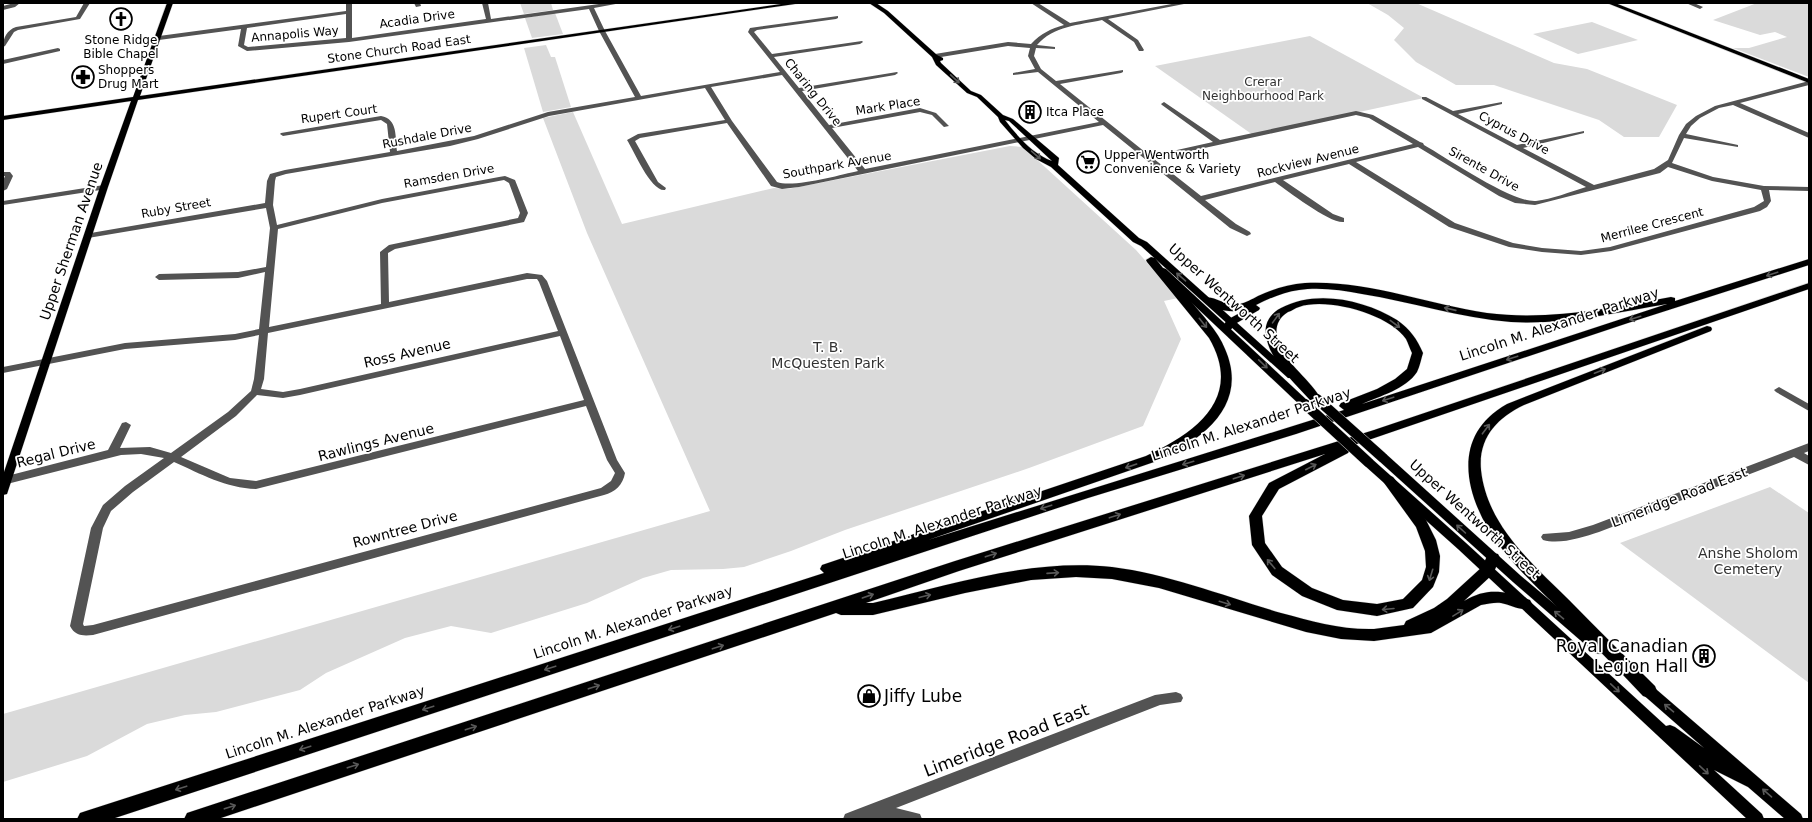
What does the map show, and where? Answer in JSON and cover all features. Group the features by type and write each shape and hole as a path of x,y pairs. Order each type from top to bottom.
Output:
{"highway":[{"path":"724,611 756,594 1150,459 1183,444 1196,435 1208,423 1221,402 1226,382 1224,359 1208,329 1151,260"},
{"name":"Lincoln M. Alexander Parkway","path":"86,819 1083,495 1292,431 1624,321 1809,262"},
{"path":"1208,300 1224,307 1237,308 1292,288 1304,286 1332,287 1377,293 1489,316 1530,319 1578,317 1673,299 1699,298"},
{"path":"193,819 832,610 955,567 1378,433 1809,286"},
{"path":"1229,325 1276,298 1301,291 1332,287"},
{"path":"1649,691 1523,563 1497,532 1479,498 1474,480 1474,451 1480,436 1488,425 1497,416 1520,402 1760,309 1773,299"},
{"path":"1292,431 1385,389 1406,376 1412,370 1416,362 1417,354 1411,339 1396,324 1387,318 1351,304 1318,300 1297,303 1288,307 1275,317 1272,324 1272,340 1281,356 1315,398"},
{"path":"1378,433 1274,486 1265,495 1255,514 1257,538 1261,549 1269,562 1286,579 1314,596 1332,604 1352,609 1372,610 1396,608 1406,605 1422,593 1429,581 1434,564 1433,551 1430,540 1421,524 1388,480"},
{"path":"1395,632 1439,612 1452,603 1491,564"},
{"path":"832,610 873,609 965,586 1031,574 1076,571 1112,573 1159,582 1306,626 1342,633 1374,634 1431,627 1478,600 1488,598 1500,597 1525,604"}],"main road":[{"name":"Upper Sherman Avenue","path":"5,485 104,187 123,137 135,98 159,38 170,3"},
{"name":"Stone Church Road East","path":"3,118 799,3"},
{"name":"Upper Wentworth Street","path":"872,3 886,12 935,56 949,64 978,90 979,96"},
{"name":"Upper Wentworth Street","path":"881,3 886,12"},
{"path":"1610,3 1809,82"},
{"name":"Upper Wentworth Street","path":"935,56 938,64 969,92 979,96 1001,116 1011,120 1032,138 1056,160 1054,165"},
{"name":"Upper Wentworth Street","path":"1001,116 1002,121 1044,162 1054,165 1136,240 1144,244 1208,300 1229,325 1305,404 1388,480 1649,691 1796,819"},
{"name":"Upper Wentworth Street","path":"1136,240 1136,246 1151,260 1315,398 1382,457 1491,564 1525,604 1757,819"},
{"path":"1634,705 1712,762 1753,782"}],"street":[{"path":"3,8 13,6 17,3"},
{"path":"3,45 12,31 16,29 78,18 87,3"},
{"path":"349,3 349,40"},
{"path":"486,3 489,21"},
{"name":"Acadia Drive","path":"349,40 618,3"},
{"path":"1034,3 1070,25"},
{"path":"1186,3 1070,25 1044,35 1033,46 1031,56 1039,70 1233,226 1247,234"},
{"path":"1689,3 1700,7"},
{"path":"591,7 602,31 639,98"},
{"path":"159,38 349,12"},
{"name":"Charing Drive","path":"836,16 756,28 751,32 863,172"},
{"path":"1104,19 1136,41 1142,50"},
{"name":"Annapolis Way","path":"244,26 240,46 247,49 349,40"},
{"path":"770,56 860,42"},
{"path":"935,56 1001,45 1053,48"},
{"path":"3,62 58,50"},
{"path":"1015,74 1039,70"},
{"path":"1055,83 1121,71"},
{"name":"Rushdale Drive","path":"264,331 274,228 269,205 271,181 273,176 285,172 450,144 476,138 548,114 784,73"},
{"path":"797,90 895,73"},
{"path":"1809,82 1717,107 1698,117 1688,125 1682,135 1674,156 1667,164 1712,179 1765,188 1809,189"},
{"name":"Southpark Avenue","path":"707,86 728,121 774,184 786,187 1021,141 1104,123"},
{"name":"Cyprus Drive","path":"1424,98 1593,188"},
{"path":"1452,113 1500,103"},
{"path":"1734,103 1809,136"},
{"path":"1164,104 1218,142"},
{"name":"Mark Place","path":"828,127 920,110 925,110 934,114 946,126"},
{"name":"Sirente Drive","path":"1150,158 1356,112 1371,116 1421,144 1452,165 1502,194 1518,201 1535,203 1658,171 1667,164"},
{"name":"Rupert Court","path":"282,134 381,118 390,123 394,154"},
{"path":"662,188 655,183 631,140 638,136 728,121"},
{"path":"1517,147 1582,132"},
{"path":"1682,135 1736,146"},
{"name":"Rockview Avenue","path":"1199,198 1421,144"},
{"name":"Merrilee Crescent","path":"1351,162 1452,225 1512,245 1542,250 1581,253 1611,250 1757,209 1764,206 1768,201 1769,197 1765,188"},
{"path":"3,174 7,174 9,176 3,189"},
{"name":"Ramsden Drive","path":"274,228 396,198 505,178 512,182 524,213 521,220 392,247 384,252 385,306"},
{"path":"1277,180 1330,216 1341,220"},
{"path":"3,203 104,187"},
{"name":"Ruby Street","path":"88,236 269,205"},
{"path":"159,278 238,275 270,269"},
{"name":"Rowntree Drive","path":"3,370 125,346 224,339 527,276 535,276 539,277 543,281 564,332 612,460 620,473 619,481 604,491 93,630 82,631 76,627 75,624 97,528 107,508 129,489 232,414 255,392"},
{"path":"255,392 259,379 264,331"},
{"name":"Ross Avenue","path":"255,392 283,395 300,392 564,332"},
{"path":"1778,390 1809,408"},
{"name":"Rawlings Avenue","path":"171,458 233,484 260,484 589,402"},
{"name":"Regal Drive","path":"112,453 126,425"},
{"name":"Limeridge Road East","path":"1547,537 1569,536 1595,529 1809,447"},
{"name":"Regal Drive","path":"5,485 112,453 135,450 147,451 171,458"},
{"path":"1796,453 1809,461"},
{"name":"Limeridge Road East","path":"850,819 1160,699 1176,698"},
{"path":"870,819 896,815 915,819"}],"green space":[{"path":"520,3 551,3 553,10 524,14"},
{"path":"1367,3 1416,3 1554,63 1587,69 1677,105 1659,137 1624,137 1599,120 1494,85 1456,85 1416,62 1394,40 1404,28 1388,15"},
{"path":"1757,3 1809,3 1809,77 1733,48 1749,48 1787,37 1775,32 1760,35 1713,20"},
{"path":"555,13 563,34 532,38 525,18"},
{"path":"1592,22 1638,40 1578,54 1533,34"},
{"name":"Crerar Neighbourhood Park","path":"1310,36 1424,98 1253,135 1155,66"},
{"path":"546,45 551,57 555,57 571,107 543,112 524,48"},
{"name":"T. B. McQuesten Park","path":"573,112 622,224 774,188 788,189 1010,146 1023,147 1136,250 1178,298 1164,301 1181,339 1143,426 1029,468 845,530 744,567 671,570 643,578 587,603 491,633 451,626 405,638 326,673 300,690 216,712 185,715 147,724 87,756 3,782 3,714 710,511 587,233 543,118"},
{"name":"Anshe Sholom Cemetery","path":"1770,487 1809,513 1809,683 1620,543"}],"place":[{"name":"Stone Ridge Bible Chapel","path":"121,19"},
{"name":"Shoppers Drug Mart","path":"83,77"},
{"name":"Itca Place","path":"1030,112"},
{"name":"Upper Wentworth Convenience & Variety","path":"1088,162"},
{"name":"Royal Canadian Legion Hall","path":"1704,656"},
{"name":"Jiffy Lube","path":"869,696"}]}
